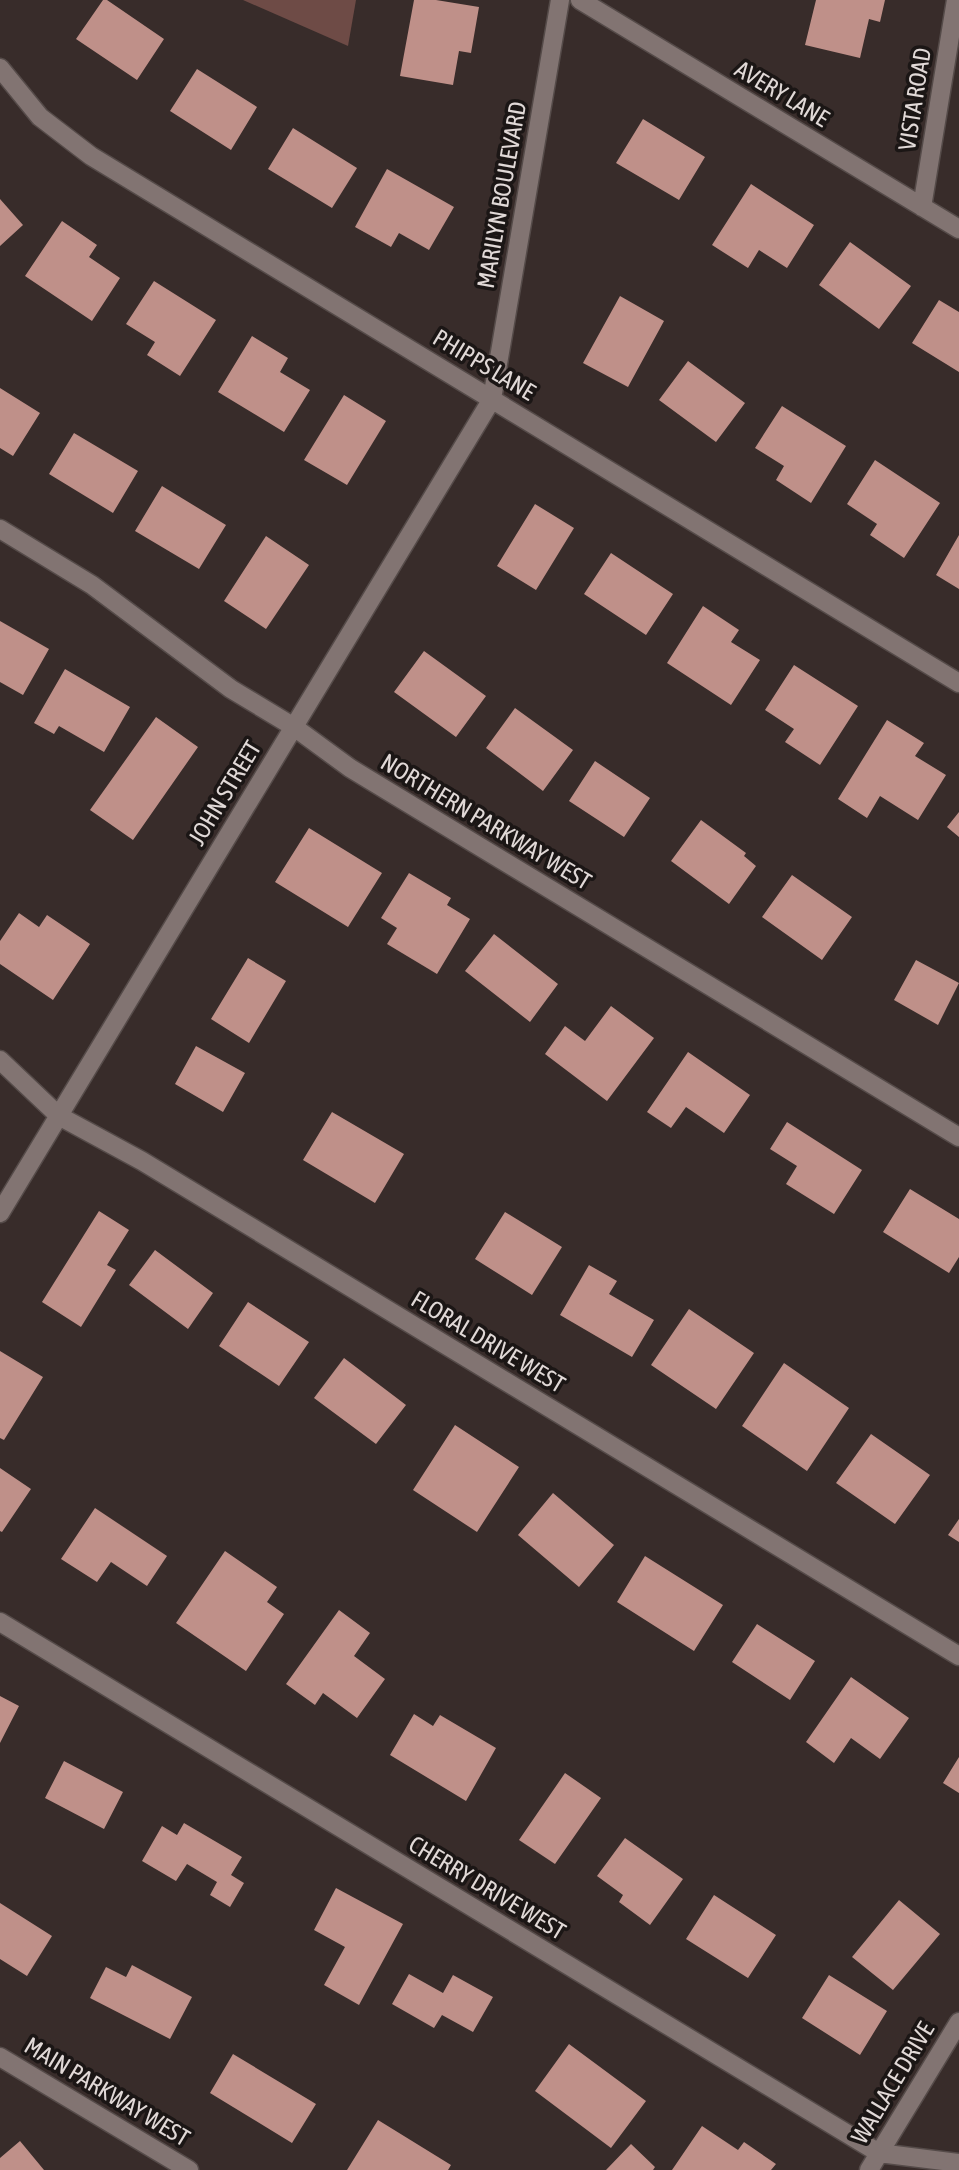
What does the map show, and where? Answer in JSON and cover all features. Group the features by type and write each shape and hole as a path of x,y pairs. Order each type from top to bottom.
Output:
{"street":[{"name":"MARILYN BOULEVARD","path":"492,399 560,0"},
{"name":"AVERY LANE","path":"580,0 959,229"},
{"name":"VISTA ROAD","path":"922,207 956,0"},
{"name":"PHIPPS LANE","path":"0,68 40,117 91,156 959,683"},
{"name":"JOHN STREET","path":"0,1213 492,399"},
{"name":"NORTHERN PARKWAY WEST","path":"0,529 92,585 230,689 294,727 362,775 959,1138"},
{"name":"FLORAL DRIVE WEST","path":"0,1060 59,1116 142,1161 959,1656"},
{"name":"CHERRY DRIVE WEST","path":"0,1622 879,2153 959,2163"},
{"name":"WALLACE DRIVE","path":"869,2170 959,2022"},
{"name":"MAIN PARKWAY WEST","path":"0,2056 189,2170"}],"shaded area":[{"path":"243,0 356,0 348,46"}],"building":[{"path":"103,0 107,0 164,39 137,80 76,39"},
{"path":"414,0 436,0 479,7 471,53 459,51 453,85 400,76"},
{"path":"816,0 885,0 880,22 869,19 860,58 805,45"},
{"path":"197,69 257,107 231,150 170,111"},
{"path":"643,119 705,157 679,200 616,163"},
{"path":"293,128 357,168 332,208 268,169"},
{"path":"387,169 454,207 429,250 399,233 391,247 355,227"},
{"path":"751,184 814,225 787,268 759,250 748,268 712,245"},
{"path":"0,199 23,225 0,246"},
{"path":"62,221 97,245 89,257 120,278 92,321 25,276"},
{"path":"850,242 911,286 879,329 819,285"},
{"path":"154,281 216,320 180,376 147,355 155,342 126,324"},
{"path":"620,296 664,321 628,387 583,363"},
{"path":"939,300 959,312 959,372 912,343"},
{"path":"252,336 288,358 280,372 310,390 284,432 218,392"},
{"path":"688,361 745,403 716,442 659,400"},
{"path":"0,388 40,413 13,456 0,448"},
{"path":"344,395 386,421 347,485 304,460"},
{"path":"782,406 846,446 811,503 776,480 784,466 755,448"},
{"path":"74,433 138,471 113,513 49,474"},
{"path":"875,460 940,503 904,558 870,535 877,524 847,504"},
{"path":"162,486 226,525 199,569 135,531"},
{"path":"535,504 574,528 536,590 497,566"},
{"path":"959,535 959,589 936,575"},
{"path":"266,536 309,565 266,629 224,601"},
{"path":"611,553 673,594 646,635 584,594"},
{"path":"703,606 739,630 731,642 760,660 731,705 667,663"},
{"path":"0,621 49,649 23,695 0,682"},
{"path":"424,651 486,696 456,737 394,692"},
{"path":"794,665 858,706 820,765 785,742 794,729 765,710"},
{"path":"65,669 130,707 104,752 59,726 54,734 34,723"},
{"path":"515,708 573,750 543,791 486,748"},
{"path":"156,717 198,747 133,840 90,810"},
{"path":"887,720 924,743 915,756 946,775 918,820 880,796 867,818 838,799"},
{"path":"595,761 650,798 624,837 569,801"},
{"path":"959,812 959,837 947,827"},
{"path":"701,820 746,853 744,856 756,866 729,904 671,861"},
{"path":"309,828 382,873 348,927 275,882"},
{"path":"409,873 451,898 447,905 470,919 437,974 387,944 397,928 381,918"},
{"path":"792,875 852,917 822,960 762,917"},
{"path":"19,913 39,927 47,915 90,944 53,1000 0,964 0,941"},
{"path":"494,934 558,984 530,1022 465,971"},
{"path":"248,958 286,981 249,1043 211,1019"},
{"path":"916,960 959,983 938,1025 894,1000"},
{"path":"611,1006 654,1038 607,1101 545,1054 565,1026 585,1041"},
{"path":"196,1046 245,1073 223,1112 175,1084"},
{"path":"688,1052 750,1095 724,1133 686,1107 671,1128 647,1112"},
{"path":"332,1112 404,1154 375,1203 303,1160"},
{"path":"787,1122 862,1170 834,1214 786,1184 797,1166 770,1149"},
{"path":"910,1189 959,1219 959,1257 949,1273 883,1232"},
{"path":"99,1211 129,1230 107,1265 116,1270 81,1327 42,1302"},
{"path":"505,1212 562,1247 532,1295 475,1259"},
{"path":"155,1250 213,1293 188,1329 129,1285"},
{"path":"589,1265 617,1281 609,1294 654,1320 632,1357 560,1315"},
{"path":"248,1302 309,1342 279,1386 219,1346"},
{"path":"689,1309 754,1353 716,1409 651,1365"},
{"path":"0,1351 43,1377 4,1440 0,1438"},
{"path":"344,1358 406,1405 376,1444 314,1398"},
{"path":"784,1363 849,1408 807,1471 742,1426"},
{"path":"455,1425 519,1467 477,1532 413,1490"},
{"path":"871,1434 930,1475 895,1524 836,1483"},
{"path":"0,1468 31,1489 2,1532 0,1531"},
{"path":"553,1493 614,1545 579,1587 518,1535"},
{"path":"95,1508 167,1556 147,1586 111,1562 97,1582 61,1559"},
{"path":"959,1519 959,1542 948,1535"},
{"path":"225,1551 277,1587 267,1602 284,1614 246,1671 176,1623"},
{"path":"645,1556 723,1605 694,1651 617,1602"},
{"path":"339,1610 370,1633 354,1656 385,1679 357,1718 323,1693 315,1705 286,1684"},
{"path":"757,1624 815,1661 790,1700 732,1662"},
{"path":"851,1677 909,1718 880,1759 851,1738 834,1763 806,1742"},
{"path":"0,1696 19,1706 0,1743"},
{"path":"414,1714 433,1726 440,1715 496,1748 466,1801 390,1755"},
{"path":"959,1757 959,1793 943,1783"},
{"path":"64,1761 123,1792 104,1829 45,1798"},
{"path":"565,1773 601,1798 555,1864 519,1840"},
{"path":"184,1823 242,1857 231,1875 244,1883 230,1907 210,1895 217,1882 187,1864 176,1881 142,1861 162,1826 177,1835"},
{"path":"625,1838 683,1879 650,1925 619,1902 623,1895 597,1876"},
{"path":"336,1888 403,1924 359,2005 324,1985 345,1947 314,1930"},
{"path":"714,1895 776,1935 748,1978 686,1939"},
{"path":"899,1900 940,1934 893,1990 852,1957"},
{"path":"0,1903 52,1936 27,1976 0,1959"},
{"path":"132,1965 192,1997 170,2039 90,1998 106,1967 126,1977"},
{"path":"409,1974 443,1993 453,1975 493,1997 473,2032 442,2015 434,2028 392,2004"},
{"path":"829,1975 887,2011 860,2055 802,2018"},
{"path":"569,2044 646,2101 611,2148 535,2091"},
{"path":"233,2054 316,2104 292,2143 210,2093"},
{"path":"378,2120 451,2165 448,2170 347,2170"},
{"path":"702,2126 738,2150 744,2142 776,2164 771,2170 672,2170"},
{"path":"20,2141 44,2170 0,2170 0,2158"},
{"path":"631,2144 655,2167 653,2170 606,2170"}]}
